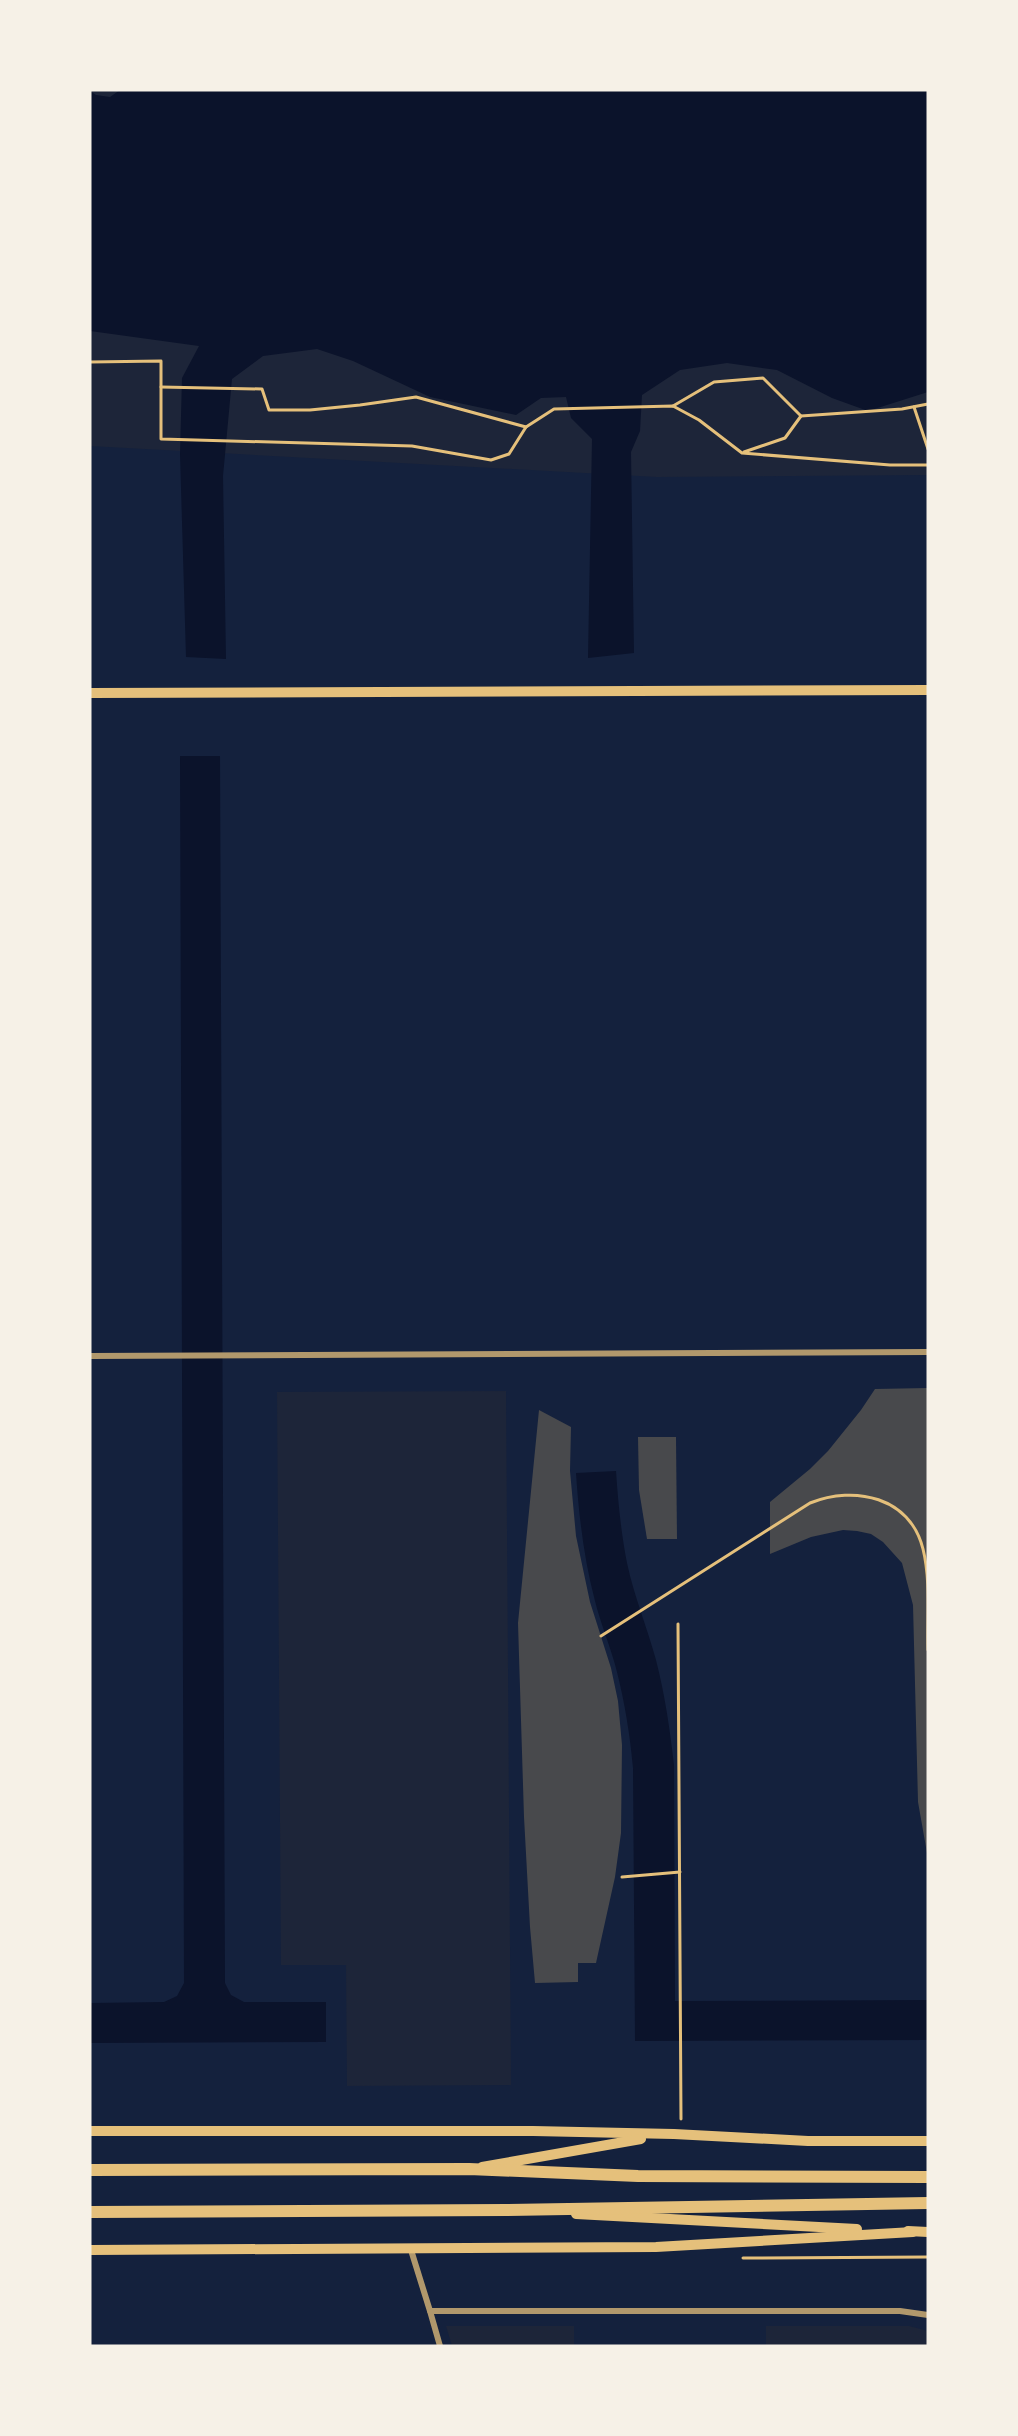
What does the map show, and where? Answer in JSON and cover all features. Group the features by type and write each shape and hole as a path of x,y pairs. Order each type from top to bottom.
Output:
{"main road":[{"path":"90,693 928,690"},
{"path":"90,2131 533,2131 674,2134 808,2141 928,2141"},
{"path":"470,2169 674,2134"},
{"path":"90,2170 470,2169 638,2176 928,2177"},
{"path":"90,2212 506,2210 928,2203"},
{"path":"506,2210 710,2223 928,2232"},
{"path":"90,2250 656,2247 913,2232"}],"street":[{"path":"90,1356 928,1352"},
{"path":"411,2250 440,2346"},
{"path":"430,2311 900,2311 928,2315"}],"path":[{"path":"90,362 161,361 162,439 412,447 490,460 509,454 526,427 554,409 673,406 714,382 763,378 801,416"},
{"path":"161,387 262,389 269,410 310,410 416,397 526,427"},
{"path":"742,453 785,438 801,416 928,404"},
{"path":"673,406 699,420 742,453 890,465 928,465"},
{"path":"914,407 928,449"},
{"path":"601,1636 810,1503 829,1495 848,1493 867,1495 885,1502 902,1514 914,1528 922,1546 926,1565 928,1650"},
{"path":"678,1624 681,2119"},
{"path":"622,1877 680,1872"}],"shaded area":[{"path":"90,90 928,90 928,475 657,477 90,446"},
{"path":"120,90 928,90 928,392 868,411 832,398 777,370 727,363 680,370 642,395 640,431 631,452 634,653 588,658 592,439 571,418 566,397 541,398 516,415 430,397 353,361 317,349 263,356 232,379 223,476 226,659 186,657 180,454 182,378 199,346 90,331 90,91 96,95 110,97"},
{"path":"180,756 220,756 225,1983 231,1995 244,2002 326,2002 326,2042 90,2043 90,2003 164,2002 177,1996 184,1983"},
{"path":"506,1391 511,2085 347,2086 346,1965 281,1965 277,1392"},
{"path":"616,1471 627,1563 659,1673 674,1765 675,2001 928,2000 928,2040 635,2041 632,1756 620,1684 597,1610 588,1569 580,1522 576,1473"},
{"path":"446,2326 574,2326 574,2346 452,2346"},
{"path":"766,2326 909,2326 928,2331 928,2346 766,2346"}],"building":[{"path":"928,1388 927,1853 918,1802 913,1605 902,1563 883,1542 871,1534 843,1530 811,1537 770,1554 770,1502 828,1451 875,1389"},
{"path":"539,1410 571,1427 570,1471 576,1536 590,1602 611,1668 618,1701 622,1745 621,1833 615,1877 596,1963 578,1963 578,1982 535,1983 530,1927 518,1623"},
{"path":"638,1437 676,1437 677,1539 647,1539 639,1490"}]}
